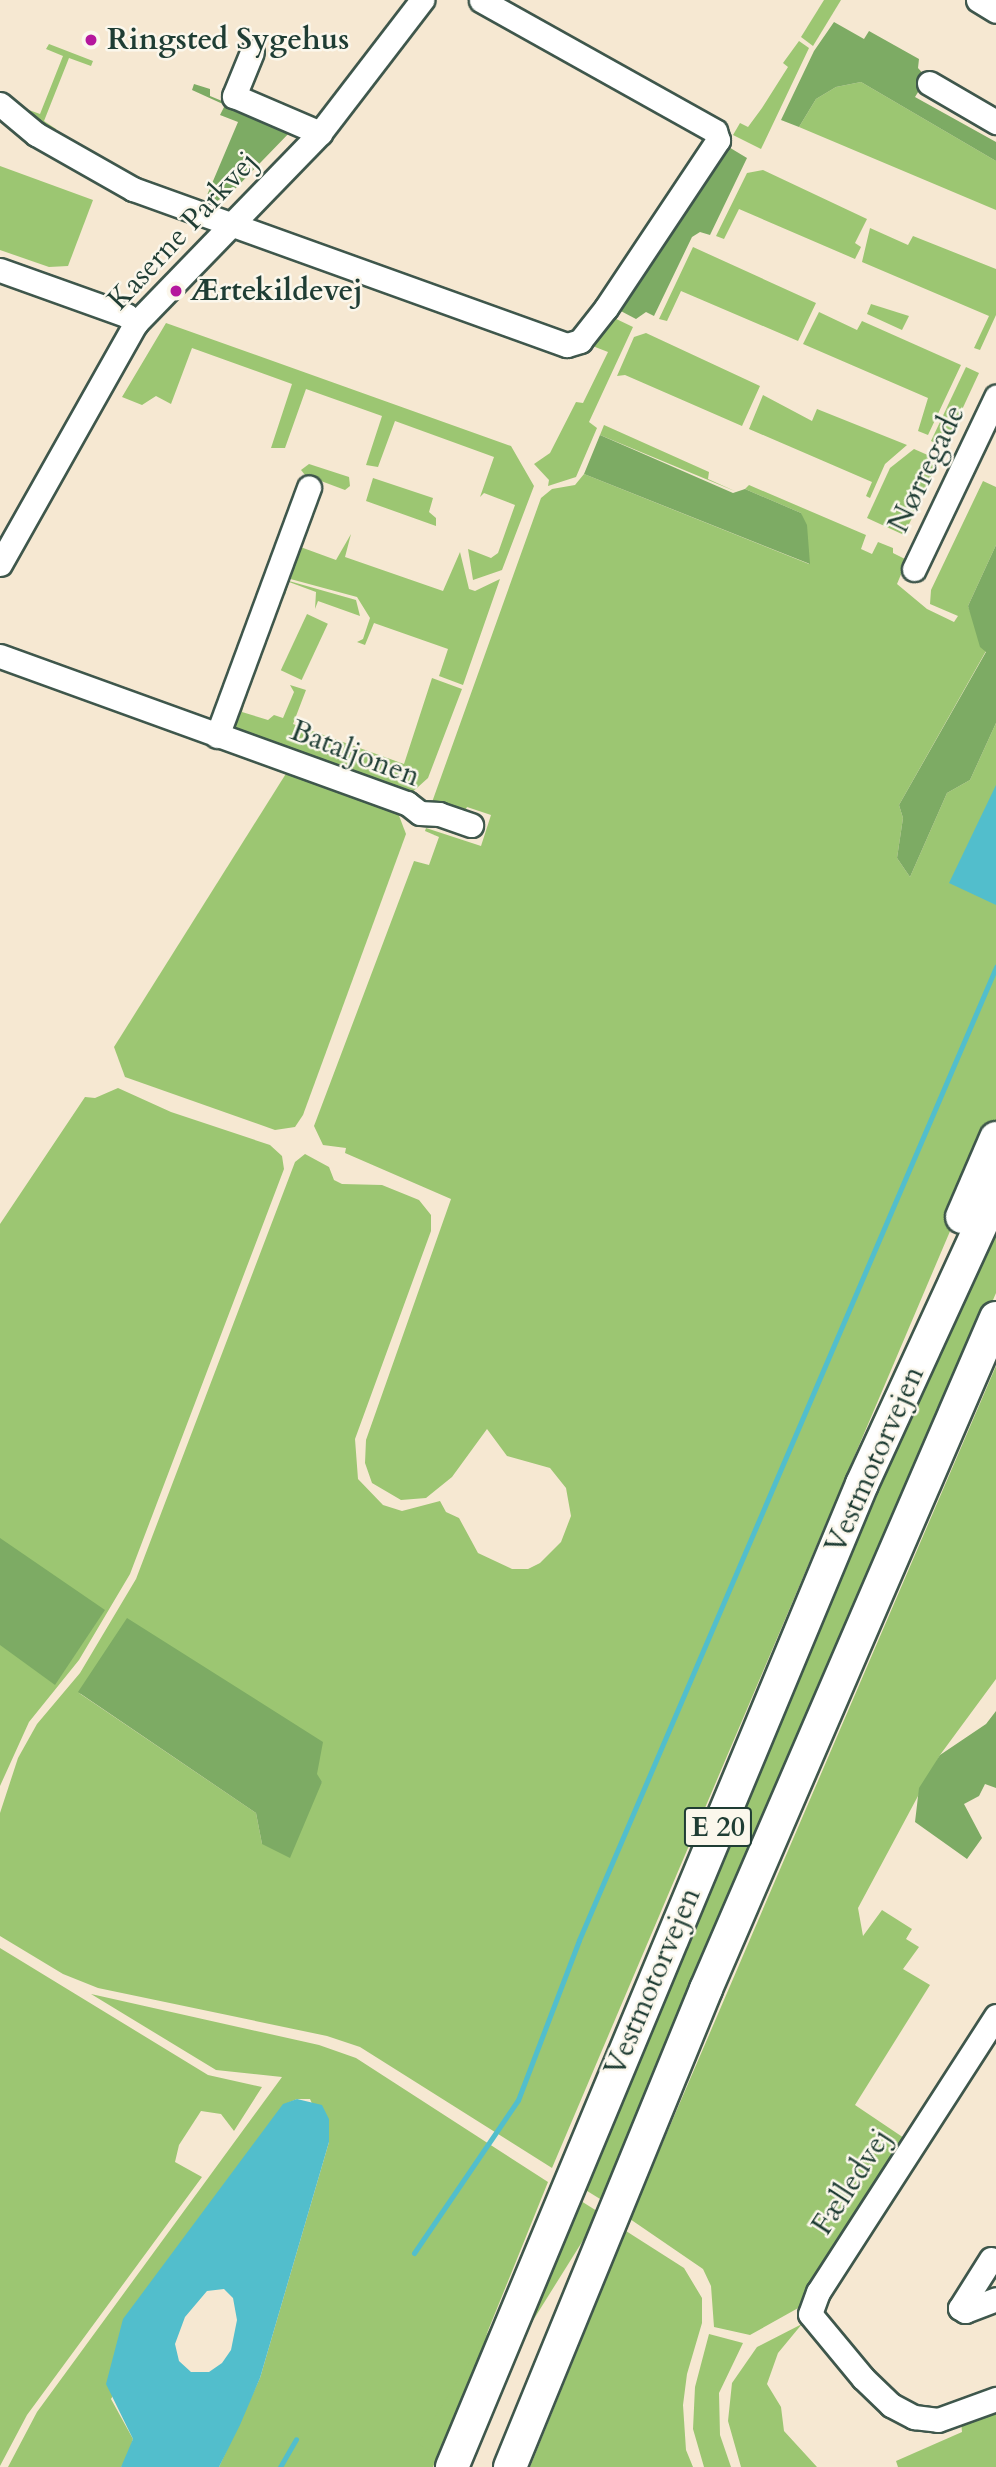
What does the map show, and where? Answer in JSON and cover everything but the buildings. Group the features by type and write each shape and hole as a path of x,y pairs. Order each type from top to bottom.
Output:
{"highway":[{"path":"862,1484 879,1413 996,1138"},
{"name":"Vestmotorvejen","path":"452,2467 862,1484 996,1192"},
{"name":"Vestmotorvejen","path":"510,2467 706,1989 996,1318"}],"street":[{"name":"Kaserne Parkvej","path":"0,564 136,323 320,133 422,0"},
{"path":"0,104 36,134 88,167 228,226 567,345 580,341 606,308 718,140 715,131 481,0"},
{"path":"978,0 996,11"},
{"name":"Kaserne Parkvej","path":"252,52 234,96 320,133"},
{"path":"929,83 996,122"},
{"path":"0,270 136,323"},
{"name":"Nørregade","path":"914,569 996,397"},
{"path":"217,736 309,487"},
{"name":"Bataljonen","path":"0,656 407,803 420,813 439,814 471,825"},
{"name":"Fælledvej","path":"996,2017 813,2303 810,2314 863,2378 891,2405 914,2417 938,2420 996,2399"},
{"path":"994,2258 960,2308 965,2311 996,2299"}],"green space":[{"path":"824,0 841,0 813,46 801,37"},
{"path":"834,22 864,39 869,31 919,59 918,68 927,78 915,97 996,142 996,161 861,82 836,87 816,99 799,127 781,120 814,51"},
{"path":"799,41 809,48 761,149 733,135 740,123 748,127 762,108 788,67 783,63"},
{"path":"49,44 93,61 91,66 69,58 44,121 56,129 54,133 26,114 29,110 40,114 63,56 46,49"},
{"path":"861,82 996,161 996,210 799,127 816,99 836,87"},
{"path":"194,84 210,89 210,96 292,130 234,190 214,203 205,200 238,122 220,115 225,105 192,90"},
{"path":"727,146 747,158 710,235 700,232 692,237 654,316 646,312 636,319 615,308"},
{"path":"0,166 93,200 68,266 49,267 0,250"},
{"path":"763,170 867,219 855,243 861,247 855,259 739,209 724,239 716,236 747,173"},
{"path":"870,228 908,245 913,236 996,269 996,315 980,350 974,348 989,316 862,262"},
{"path":"693,247 816,303 798,341 681,291 667,321 659,319"},
{"path":"871,304 909,316 902,330 867,314"},
{"path":"819,312 857,330 862,321 961,365 928,435 918,431 928,398 803,344"},
{"path":"610,316 633,327 589,422 597,428 576,477 548,486 549,480 534,464 550,453 576,402 583,403 608,352 590,345"},
{"path":"166,323 511,446 534,486 502,570 473,580 468,549 491,558 498,553 515,505 484,493 480,497 494,457 395,421 378,467 366,465 382,416 306,389 285,448 271,448 292,384 192,348 171,404 156,396 142,405 122,397"},
{"path":"646,333 760,386 742,426 625,375 617,376 634,337"},
{"path":"966,367 979,373 947,442 939,445 931,441"},
{"path":"763,395 812,421 817,409 907,445 885,464 870,498 866,496 872,482 749,429"},
{"path":"604,425 709,472 708,479 737,492 600,435"},
{"path":"600,435 733,493 745,489 801,513 807,525 810,564 584,474"},
{"path":"914,449 939,460 904,535 867,518 890,468"},
{"path":"309,464 349,477 350,486 345,490 305,475 301,470"},
{"path":"584,474 809,564 801,513 745,489 749,485 866,535 861,549 872,554 878,542 893,548 893,553 907,560 897,584 927,609 954,622 958,616 930,604 931,590 983,481 996,487 996,545 968,606 986,651 899,805 903,818 897,858 910,877 947,793 970,780 996,723 996,1123 552,2168 360,2047 327,2036 98,1988 63,1974 0,1936 0,1813 18,1758 37,1724 80,1673 136,1579 295,1162 305,1154 329,1167 334,1180 342,1184 382,1185 419,1200 431,1215 431,1231 355,1439 358,1479 383,1505 402,1511 440,1501 446,1512 459,1518 478,1553 512,1569 528,1569 540,1563 561,1542 571,1516 566,1488 550,1468 507,1456 487,1429 452,1477 426,1498 401,1500 372,1483 365,1463 366,1440 451,1199 345,1153 346,1148 323,1145 314,1126 414,861 429,865 439,837 425,831 426,828 481,846 491,815 467,807 465,811 431,805 541,498 552,489 575,485","holes":["79,1693 322,1782 262,1844 256,1813"]},
{"path":"373,478 433,498 429,512 436,518 436,526 366,501"},
{"path":"351,534 345,557 443,591 460,552 469,589 475,591 500,579 463,685 439,676 448,649 374,623 365,645 357,642 363,639 370,618 357,597 283,577 295,545 336,560"},
{"path":"996,545 996,723 970,780 947,793 910,877 897,858 903,818 899,805 986,652 980,647 968,606"},
{"path":"282,579 356,600 360,616 318,601 315,609 316,592 289,582 285,595 277,594"},
{"path":"307,614 328,624 302,680 281,670"},
{"path":"432,678 462,689 428,778 408,796 230,729 242,696 246,696 242,712 268,720 274,715 283,718 294,692 290,685 306,690 293,724 404,764"},
{"path":"287,772 388,806 398,813 406,834 303,1115 295,1127 275,1130 125,1077 114,1047"},
{"path":"118,1088 171,1112 270,1145 282,1156 284,1169 130,1574 79,1660 29,1722 0,1786 0,1224 85,1097 95,1098"},
{"path":"996,1217 996,1293 605,2202 579,2186 812,1634"},
{"path":"996,1366 996,1679 940,1755 858,1908 863,1936 882,1910 912,1929 906,1939 919,1947 903,1969 930,1985 855,2105 907,2140 800,2307 750,2335 714,2327 711,2286 703,2269 630,2219"},
{"path":"0,1538 105,1610 55,1685 0,1645"},
{"path":"127,1618 323,1742 317,1774 322,1782 290,1858 262,1844 256,1813 78,1692"},
{"path":"996,1711 996,1788 985,1784 979,1796 964,1804 982,1838 967,1859 915,1822 919,1788 940,1755 986,1724"},
{"path":"0,1948 208,2075 262,2087 234,2131 221,2114 201,2111 179,2145 175,2162 202,2177 27,2415 0,2466"},
{"path":"91,1994 319,2045 356,2058 548,2182 433,2467 219,2467 260,2378 329,2142 310,2099 297,2099 283,2105 111,2399 133,2439 126,2462 121,2467 8,2467 37,2412 282,2077 216,2070"},
{"path":"573,2196 600,2213 445,2461 418,2444"},
{"path":"626,2231 684,2268 702,2298 702,2323 687,2374 683,2405 686,2450 693,2467 530,2467"},
{"path":"802,2324 778,2353 767,2384 781,2407 784,2431 817,2467 741,2467 728,2421 732,2383 757,2347"},
{"path":"709,2334 743,2343 719,2393 720,2435 731,2467 704,2467 693,2429 695,2387"},
{"path":"996,2406 996,2467 898,2467 896,2461 962,2432 961,2421"}],"water":[{"path":"996,785 996,905 949,883"},
{"path":"297,2099 322,2105 329,2119 329,2142 260,2378 240,2425 219,2467 121,2467 133,2439 106,2384 123,2319 283,2104","holes":["224,2289 233,2298 237,2320 231,2350 222,2363 209,2372 191,2372 179,2361 175,2344 185,2317 207,2291"]}],"waterway":[{"path":"414,2253 518,2100 579,1940 996,967"},
{"path":"280,2467 296,2439"}],"place":[{"name":"Ringsted Sygehus","path":"91,40"},
{"name":"Ærtekildevej","path":"176,291"}]}
